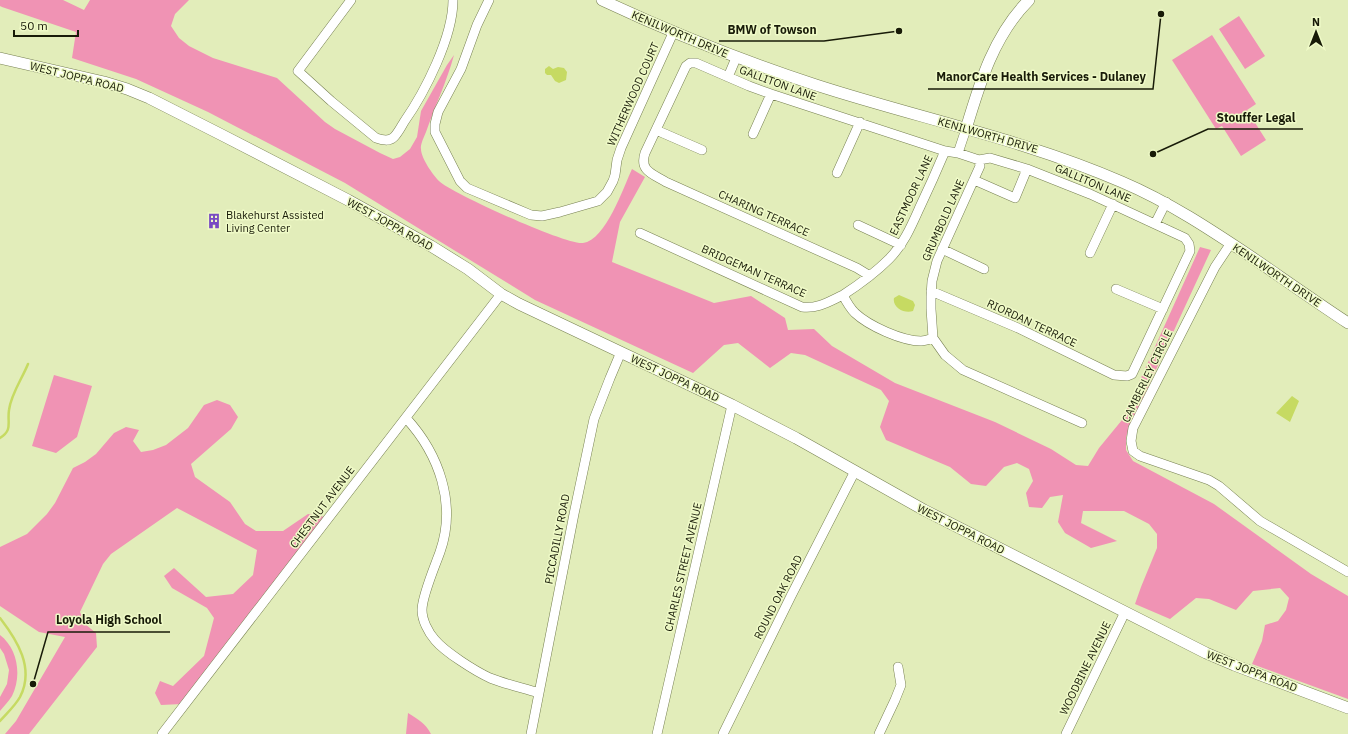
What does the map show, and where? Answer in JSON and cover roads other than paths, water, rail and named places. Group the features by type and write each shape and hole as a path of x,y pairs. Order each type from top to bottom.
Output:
{"street":[{"path":"351,0 298,71 331,101 376,138 383,140 393,138 413,109 426,86 449,31 453,10 453,0"},
{"name":"WITHERWOOD COURT","path":"489,0 477,25 461,69 438,112 435,132 460,181 467,188 531,215 542,216 598,201 607,192 615,175 617,160 621,148 673,33"},
{"name":"KENILWORTH DRIVE","path":"602,0 673,33 736,58 816,85 1058,156 1124,182 1166,202 1209,228 1348,323"},
{"path":"958,153 978,88 993,51 1008,25 1030,0"},
{"name":"WEST JOPPA ROAD","path":"0,58 104,82 149,98 348,200 431,246 468,269 501,294 796,438 945,522 1186,643 1234,665 1348,708"},
{"name":"GALLITON LANE","path":"728,77 736,58"},
{"name":"GALLITON LANE","path":"656,130 686,66 690,63 696,63 771,94 829,114 860,122 979,160 990,158 1027,169 1113,204 1185,238 1189,244 1190,251 1163,310"},
{"path":"753,134 771,94"},
{"path":"837,173 860,122"},
{"path":"656,130 702,150"},
{"name":"CHARING TERRACE","path":"656,130 643,158 643,164 648,172 666,182 857,268 870,276"},
{"name":"EASTMOOR LANE","path":"843,295 870,276 890,259 901,245 945,150"},
{"name":"GRUMBOLD LANE","path":"934,338 931,310 931,291 934,270 980,166 979,160"},
{"path":"974,180 1015,198 1027,169"},
{"path":"1155,224 1166,202"},
{"path":"1090,253 1113,204"},
{"path":"858,225 901,245"},
{"name":"BRIDGEMAN TERRACE","path":"640,233 802,307 812,308 819,306 843,295"},
{"name":"CAMBERLEY CIRCLE","path":"1231,243 1215,267 1133,428 1131,441 1133,451 1140,456 1209,480 1219,486 1260,521 1348,572"},
{"path":"942,249 984,269"},
{"path":"1116,290 1163,310"},
{"name":"RIORDAN TERRACE","path":"931,291 1018,328 1114,375 1122,376 1132,374 1163,310"},
{"name":"CHESTNUT AVENUE","path":"162,734 501,294"},
{"path":"843,295 856,313 873,325 901,337 914,340 923,341 934,338 945,355 963,370 1082,423"},
{"name":"PICCADILLY ROAD","path":"531,734 594,419 621,352"},
{"name":"CHARLES STREET AVENUE","path":"658,734 732,406"},
{"path":"406,418 427,446 437,466 444,487 447,509 442,548 423,601 422,611 424,621 435,640 473,668 490,678 539,693"},
{"name":"ROUND OAK ROAD","path":"723,734 855,471"},
{"name":"WOODBINE AVENUE","path":"1066,734 1125,612"},
{"path":"879,734 901,684 898,667"}],"waterway":[{"path":"0,438 7,432 9,426 10,404 14,392 28,364"},
{"path":"0,618 18,645 25,665 26,676 20,697 0,721"}],"place":[{"name":"ManorCare Health Services - Dulaney","path":"1161,14"},
{"name":"BMW of Towson","path":"899,31"},
{"name":"Stouffer Legal","path":"1153,154"},
{"name":"Blakehurst Assisted Living Center","path":"214,221"},
{"name":"Loyola High School","path":"33,684"}]}
